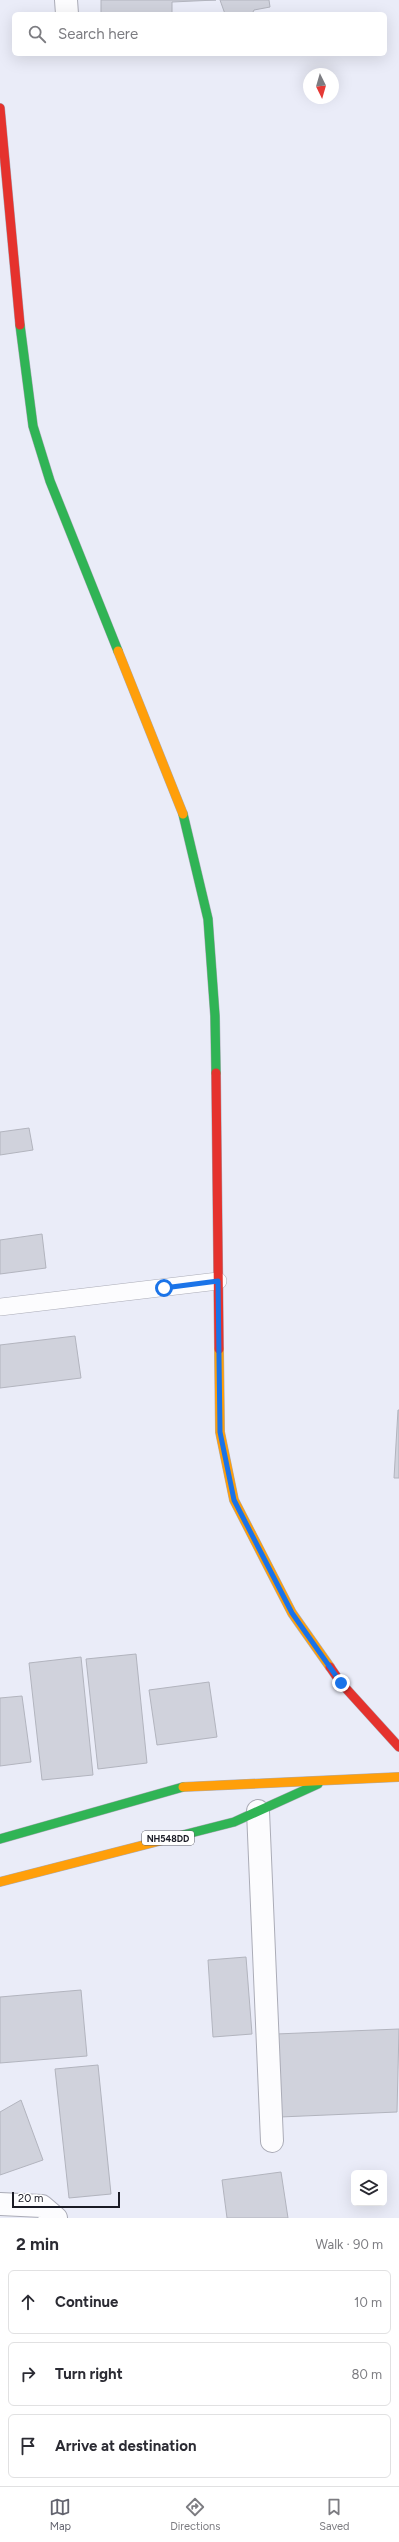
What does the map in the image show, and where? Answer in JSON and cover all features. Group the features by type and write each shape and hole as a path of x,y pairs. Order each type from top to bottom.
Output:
{"main road":[{"path":"0,108 15,285 33,426 50,481 182,809 208,919 215,1016 220,1432 234,1500 292,1613 341,1683 399,1747"},
{"name":"NH548DD","path":"0,1839 189,1785 399,1777"},
{"name":"NH548DD","path":"0,1882 234,1822 331,1779"}],"street":[{"path":"66,0 67,12"},
{"path":"258,1811 272,2141"},
{"path":"0,2204 42,2206 56,2218"}],"lane":[{"path":"0,1308 218,1281"}],"building":[{"path":"101,0 216,0 172,2 172,12 101,12"},
{"path":"220,0 269,0 270,7 254,10 253,12 224,12"},
{"path":"29,1128 33,1150 0,1155 0,1132"},
{"path":"42,1234 46,1268 0,1274 0,1240"},
{"path":"75,1336 81,1378 0,1388 0,1345"},
{"path":"398,1410 399,1478 394,1478"},
{"path":"136,1654 147,1763 98,1769 86,1659"},
{"path":"81,1657 93,1775 42,1780 29,1663"},
{"path":"209,1682 217,1737 157,1745 149,1690"},
{"path":"22,1696 31,1762 0,1766 0,1698"},
{"path":"246,1957 252,2034 213,2037 208,1960"},
{"path":"81,1990 87,2056 0,2063 0,1997"},
{"path":"399,2029 397,2112 280,2117 276,2034"},
{"path":"98,2065 111,2194 69,2198 55,2069"},
{"path":"21,2100 43,2160 0,2175 0,2112"},
{"path":"281,2172 288,2218 227,2218 222,2180"}],"traffic: fast":[{"path":"20,325 33,426 50,481 118,651"},
{"path":"183,814 208,919 215,1016 216,1073"},
{"path":"175,1837 234,1822 318,1784"},
{"path":"0,1839 183,1787"}],"traffic: slow":[{"path":"118,651 183,814"},
{"path":"219,1349 220,1432 234,1500 292,1613 330,1667"},
{"path":"183,1787 399,1777"},
{"path":"0,1882 175,1837"}],"traffic: jam":[{"path":"0,108 20,325"},
{"path":"216,1073 219,1349"},
{"path":"330,1667 341,1683 399,1747"}],"route":[{"path":"164,1288 218,1281 220,1432 234,1500 254,1542 292,1613 341,1683"}]}
